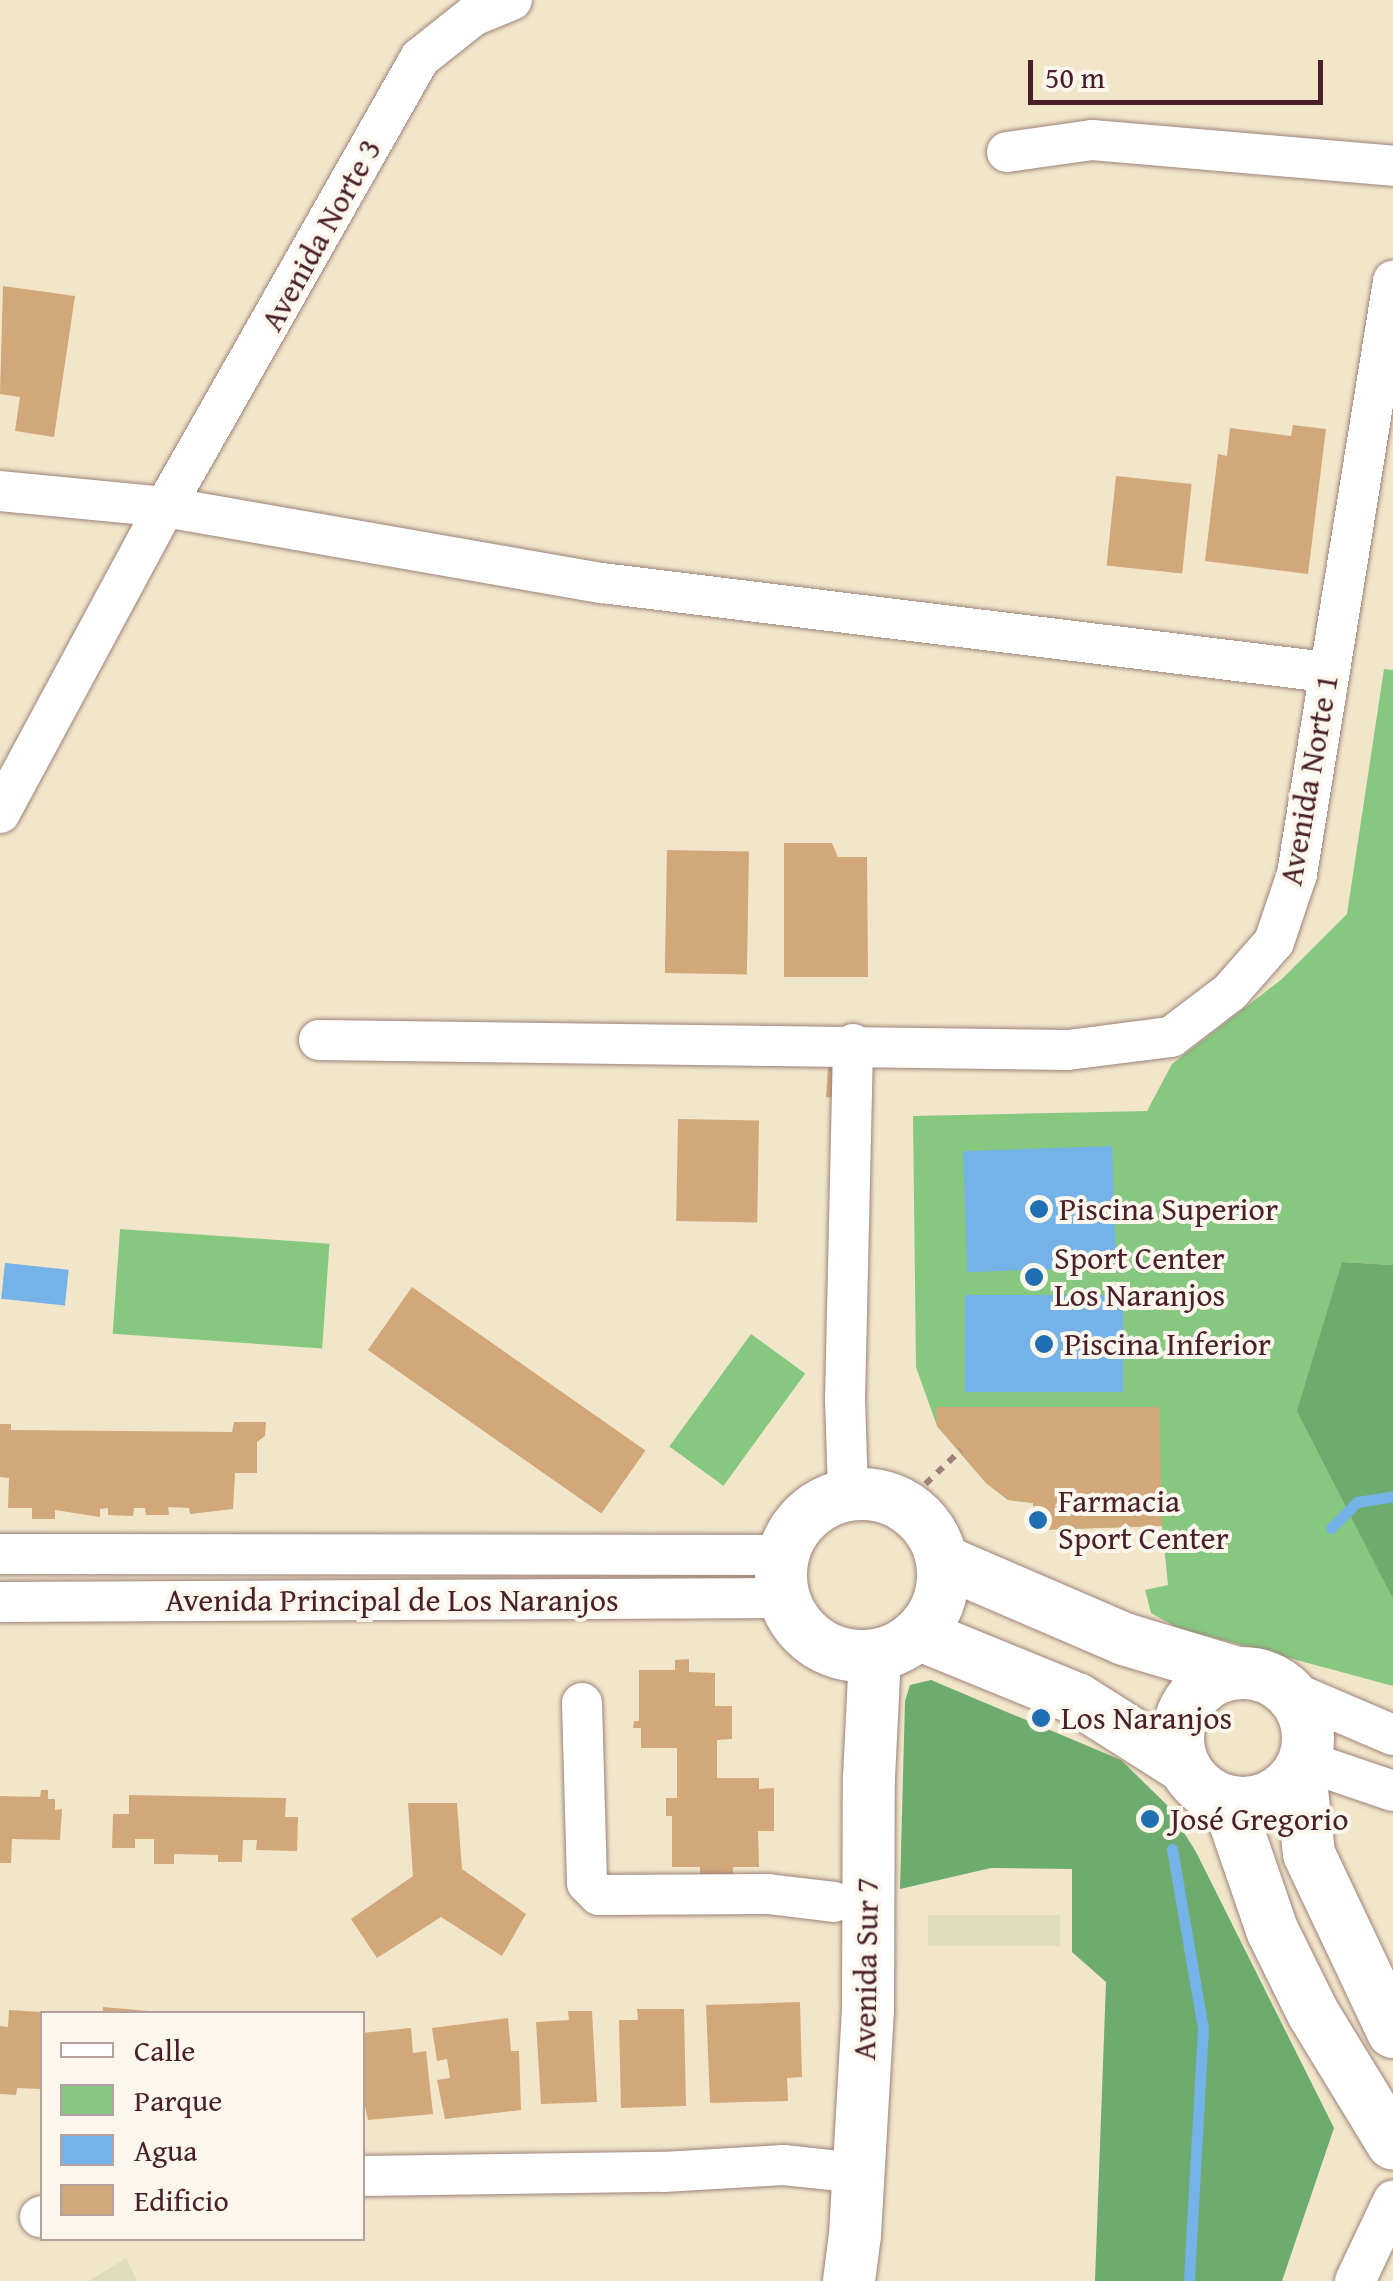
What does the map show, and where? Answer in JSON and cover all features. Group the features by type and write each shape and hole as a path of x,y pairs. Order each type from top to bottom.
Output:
{"main road":[{"path":"898,1646 938,1607 943,1561 934,1536 918,1516 896,1501 848,1493 809,1513 788,1539 783,1576 808,1637 828,1650 898,1646 1077,1699 1184,1767 1202,1789 1228,1802 1244,1804 1276,1795 1302,1767"},
{"path":"943,1561 1124,1640 1271,1679 1286,1689 1306,1722 1302,1767 1309,1854 1393,2032"},
{"name":"Avenida Sur 7","path":"848,2281 868,2009 869,1778 898,1646"},
{"path":"1184,1767 1178,1740 1183,1713 1199,1690 1237,1673"},
{"path":"1228,1802 1272,1930 1313,2012 1393,2144"}],"street":[{"name":"Avenida Norte 3","path":"0,814 166,507 420,58 473,16 512,0"},
{"path":"1007,152 1092,140 1393,166"},
{"name":"Avenida Norte 1","path":"319,1040 853,1044 1068,1050 1171,1037 1230,992 1274,942 1297,874 1326,672 1336,635 1393,281"},
{"path":"0,491 166,507 602,583 1326,672"},
{"path":"848,1493 845,1400 853,1044"},
{"name":"Avenida Principal de Los Naranjos","path":"0,1554 783,1576"},
{"name":"Avenida Principal de Los Naranjos","path":"0,1602 783,1576"},
{"path":"1286,1689 1393,1735"},
{"path":"582,1703 587,1883 599,1894 768,1894 834,1902"},
{"path":"1302,1767 1393,1791"},
{"path":"365,2176 663,2172 784,2165 858,2172"},
{"path":"1355,2281 1393,2202"}],"path":[{"path":"914,1494 961,1450"}],"shaded area":[{"path":"928,1915 1060,1915 1060,1946 928,1946"},
{"path":"126,2258 137,2281 89,2281"}],"green space":[{"path":"1384,669 1393,670 1393,1265 1342,1262 1353,1517 1393,1599 1393,1686 1178,1628 1151,1613 1145,1590 1168,1585 1162,1526 1033,1530 1033,1503 1008,1500 986,1483 937,1426 916,1367 913,1116 1147,1111 1172,1064 1282,979 1347,914"},
{"path":"120,1229 329,1244 322,1348 113,1334"},
{"path":"1342,1262 1393,1265 1393,1599 1297,1411"},
{"path":"751,1334 805,1373 724,1486 669,1446"},
{"path":"931,1680 1121,1760 1167,1805 1196,1852 1334,2128 1282,2281 1095,2281 1106,1982 1072,1952 1072,1869 991,1868 900,1889 905,1701 910,1685"}],"water":[{"name":"Piscina Superior","path":"1112,1146 1116,1267 967,1272 963,1151"},
{"path":"5,1263 69,1270 65,1305 1,1299"},
{"name":"Piscina Inferior","path":"965,1295 1123,1295 1123,1392 965,1392"}],"building":[{"path":"3,286 75,296 54,437 15,431 20,397 0,394"},
{"path":"1293,425 1326,429 1308,574 1205,561 1218,454 1227,456 1230,428 1291,436"},
{"path":"1116,476 1192,484 1182,573 1107,566"},
{"path":"784,843 832,843 838,857 867,857 868,977 784,977"},
{"path":"667,850 749,851 747,974 665,973"},
{"path":"829,1054 845,1099 826,1097"},
{"path":"678,1119 759,1120 757,1222 676,1221"},
{"path":"412,1287 645,1450 601,1514 368,1350"},
{"path":"936,1407 1159,1407 1162,1526 1033,1530 1034,1503 1008,1500 986,1483 937,1426"},
{"path":"234,1422 266,1422 265,1436 257,1442 257,1473 235,1473 233,1509 190,1514 189,1508 168,1507 169,1515 146,1515 145,1508 134,1508 133,1516 108,1515 108,1508 100,1509 100,1517 55,1510 55,1519 32,1519 32,1508 8,1508 9,1478 0,1477 0,1424 11,1424 11,1430 232,1432"},
{"path":"689,1659 689,1672 715,1673 715,1706 732,1706 732,1739 717,1740 717,1778 759,1778 759,1789 774,1788 774,1831 758,1831 759,1867 733,1867 733,1878 700,1879 700,1867 672,1867 672,1816 666,1816 666,1798 677,1798 677,1748 641,1748 641,1728 633,1728 634,1721 639,1721 639,1670 675,1670 675,1660"},
{"path":"41,1790 48,1790 48,1799 55,1799 55,1810 62,1809 60,1840 12,1839 11,1863 0,1863 0,1796 40,1797"},
{"path":"129,1795 286,1798 285,1817 298,1817 297,1851 256,1850 257,1840 243,1840 242,1862 218,1862 218,1855 174,1854 174,1864 154,1864 154,1839 135,1839 135,1848 112,1848 113,1814 129,1814"},
{"path":"408,1803 457,1803 462,1869 526,1914 502,1956 441,1917 377,1958 351,1919 413,1876"},
{"path":"800,2002 802,2077 787,2078 788,2101 710,2103 706,2005"},
{"path":"103,2007 149,2011 103,2011"},
{"path":"637,2009 684,2009 686,2106 621,2108 619,2020 638,2020"},
{"path":"9,2010 40,2012 40,2089 17,2088 16,2095 0,2094 0,2026 8,2027"},
{"path":"568,2011 592,2011 597,2102 541,2104 536,2022 569,2020"},
{"path":"508,2018 511,2051 519,2051 521,2110 445,2119 437,2080 450,2078 447,2059 437,2061 432,2028"},
{"path":"411,2028 413,2053 426,2051 433,2114 368,2120 365,2033"}],"waterway":[{"path":"1331,1528 1357,1502 1393,1496"},
{"path":"1172,1849 1203,2028 1189,2281"}],"place":[{"name":"Piscina Superior","path":"1039,1209"},
{"name":"Sport Center Los Naranjos","path":"1034,1277"},
{"name":"Piscina Inferior","path":"1044,1344"},
{"name":"Farmacia Sport Center","path":"1038,1520"},
{"name":"Los Naranjos","path":"1041,1718"},
{"name":"José Gregorio","path":"1150,1819"}]}
